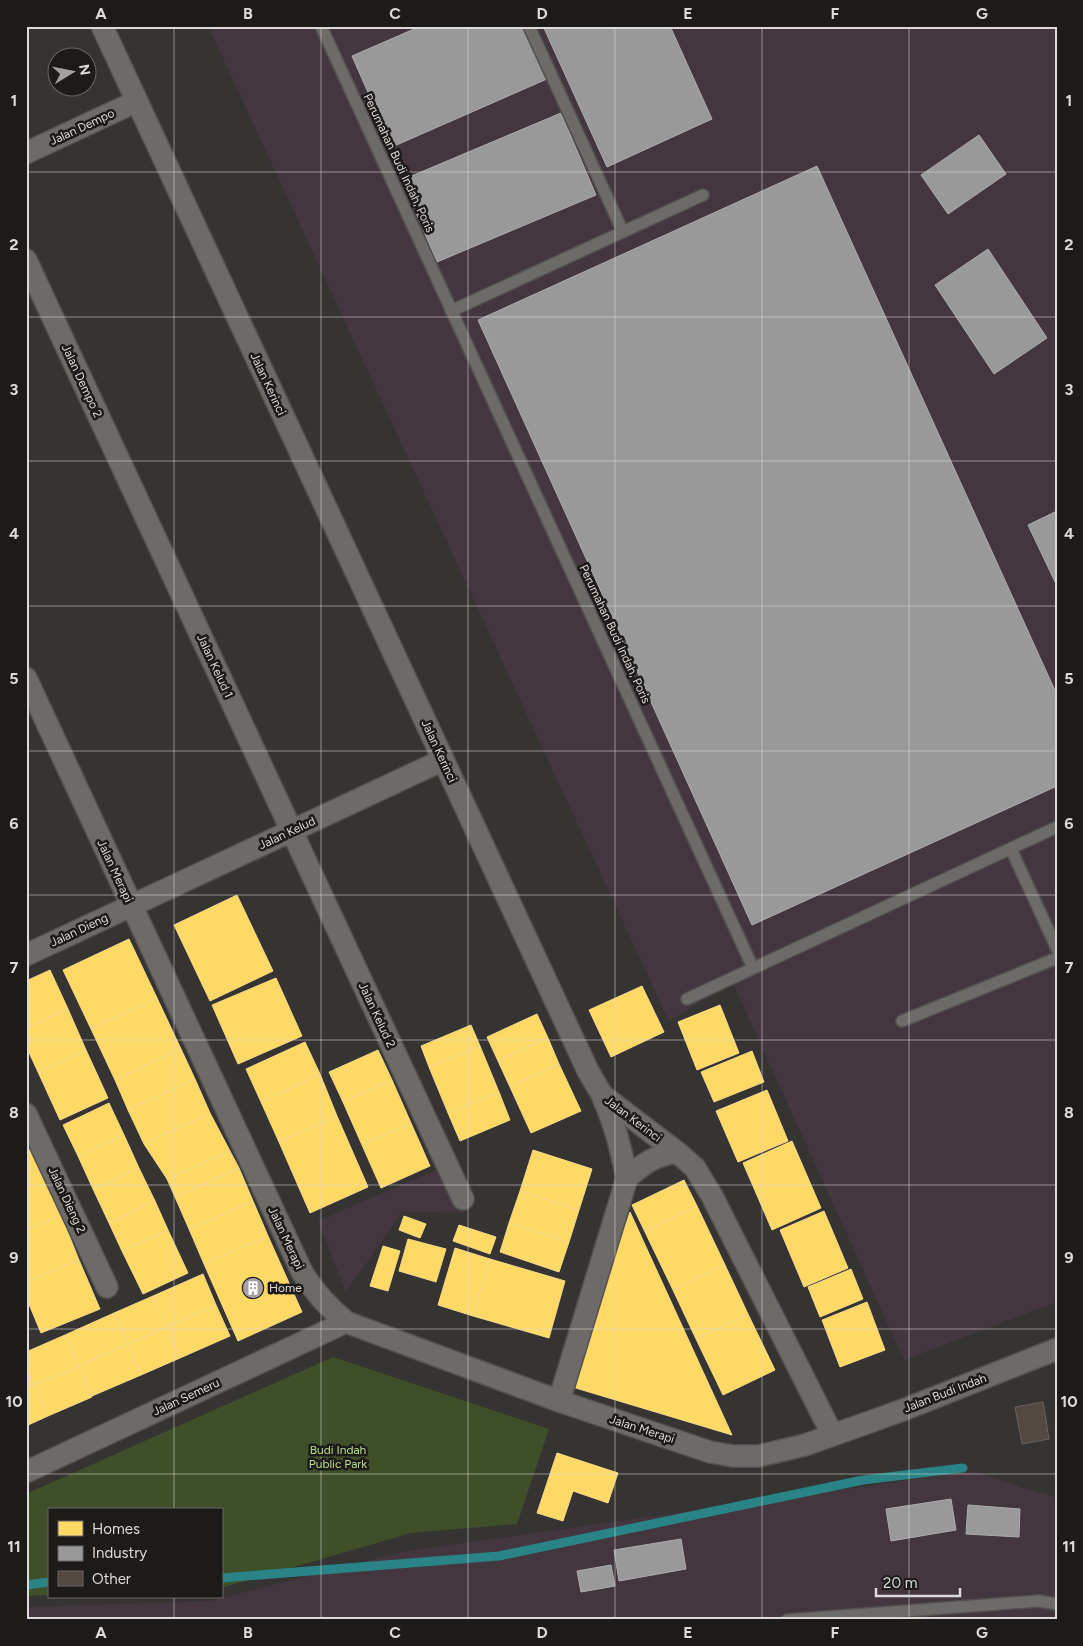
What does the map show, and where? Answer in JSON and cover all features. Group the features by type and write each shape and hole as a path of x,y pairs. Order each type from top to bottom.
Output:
{"street":[{"name":"Jalan Kerinci","path":"102,26 588,1071 602,1096 677,1152 694,1168 712,1196 832,1434"},
{"name":"Jalan Dempo","path":"26,154 137,101"},
{"name":"Jalan Dempo 2","path":"26,260 138,502"},
{"name":"Jalan Kelud 1","path":"138,502 291,831"},
{"name":"Jalan Merapi","path":"26,678 302,1272 329,1308 346,1322 559,1401 710,1452 733,1456 758,1456 805,1445 832,1434"},
{"name":"Jalan Kelud","path":"132,906 443,760"},
{"name":"Jalan Kelud 2","path":"291,831 463,1199"},
{"name":"Jalan Dieng","path":"26,955 132,906"},
{"path":"559,1401 627,1178 614,1124 602,1096"},
{"name":"Jalan Dieng 2","path":"26,1114 107,1287"},
{"path":"627,1178 641,1165 658,1156 677,1152"},
{"name":"Jalan Semeru","path":"26,1472 346,1322"},
{"name":"Jalan Budi Indah","path":"832,1434 903,1410 1057,1349"}],"lane":[{"name":"Perumahan Budi Indah, Poris","path":"321,26 753,968"},
{"path":"529,26 623,232"},
{"path":"451,311 703,195"},
{"path":"687,999 1057,828"},
{"path":"1011,849 1057,949"},
{"path":"902,1020 1057,958"},
{"path":"788,1620 1039,1601 1057,1604"}],"shaded area":[{"path":"208,26 1057,26 1057,1302 904,1360 733,983 669,1021"},
{"path":"443,1167 464,1213 402,1212 346,1292 318,1221"},
{"path":"974,1471 1057,1498 1057,1620 26,1620 26,1607 211,1601 407,1551"}],"green space":[{"name":"Budi Indah Public Park","path":"333,1357 549,1429 517,1524 411,1533 222,1588 222,1508 48,1508 48,1595 26,1596 26,1494"}],"building: Homes":[{"path":"237,895 273,971 210,1001 174,925"},
{"path":"129,939 157,998 91,1029 63,970"},
{"path":"50,970 68,1009 26,1028 26,981"},
{"path":"276,978 302,1036 238,1064 212,1005"},
{"path":"642,986 664,1032 611,1057 589,1010"},
{"path":"157,998 181,1049 115,1080 91,1029"},
{"path":"720,1005 739,1053 697,1070 678,1022"},
{"path":"68,1009 86,1050 38,1072 26,1046 26,1028"},
{"path":"537,1014 548,1038 498,1061 487,1037"},
{"path":"471,1025 480,1046 429,1067 421,1046"},
{"path":"548,1038 559,1064 510,1087 498,1061"},
{"path":"305,1042 320,1074 261,1102 246,1069"},
{"path":"480,1046 499,1092 448,1113 429,1067"},
{"path":"181,1049 195,1079 128,1110 115,1080"},
{"path":"86,1050 108,1098 60,1120 38,1072"},
{"path":"378,1050 392,1080 343,1102 329,1072"},
{"path":"752,1051 764,1082 714,1102 701,1072"},
{"path":"559,1064 581,1111 531,1133 510,1087"},
{"path":"320,1074 337,1116 279,1142 261,1102"},
{"path":"195,1079 210,1113 144,1144 128,1110"},
{"path":"392,1080 411,1123 362,1145 343,1102"},
{"path":"767,1090 788,1141 738,1162 716,1111"},
{"path":"499,1092 510,1120 460,1141 448,1113"},
{"path":"109,1103 124,1135 78,1156 63,1125"},
{"path":"210,1113 230,1151 167,1179 144,1144"},
{"path":"337,1116 368,1187 310,1213 279,1142"},
{"path":"411,1123 430,1166 381,1188 362,1145"},
{"path":"26,1131 41,1166 26,1172"},
{"path":"124,1135 139,1168 93,1189 78,1156"},
{"path":"792,1141 821,1208 772,1230 743,1163"},
{"path":"533,1150 592,1169 579,1210 520,1191"},
{"path":"230,1151 239,1168 175,1197 167,1179"},
{"path":"41,1166 61,1215 26,1230 26,1172"},
{"path":"139,1168 155,1201 109,1223 93,1189"},
{"path":"239,1168 253,1201 189,1229 175,1197"},
{"path":"684,1180 697,1206 645,1232 632,1205"},
{"path":"520,1191 579,1210 569,1242 509,1223"},
{"path":"155,1201 168,1230 122,1251 109,1223"},
{"path":"253,1201 268,1236 204,1264 189,1229"},
{"path":"697,1206 725,1265 673,1290 645,1232"},
{"path":"824,1211 848,1268 804,1287 780,1230"},
{"path":"630,1212 732,1435 569,1386"},
{"path":"61,1215 79,1260 26,1282 26,1230"},
{"path":"404,1216 426,1224 420,1238 399,1230"},
{"path":"509,1223 569,1242 559,1272 500,1252"},
{"path":"459,1225 496,1237 490,1254 453,1241"},
{"path":"168,1230 188,1273 143,1294 122,1251"},
{"name":"Home","path":"268,1236 302,1312 238,1341 204,1264"},
{"path":"408,1239 446,1249 436,1282 399,1271"},
{"path":"383,1246 400,1251 388,1291 370,1286"},
{"path":"455,1248 490,1259 473,1316 438,1305"},
{"path":"490,1259 565,1281 549,1338 473,1316"},
{"path":"79,1260 100,1309 41,1333 26,1297 26,1282"},
{"path":"725,1265 748,1314 696,1339 673,1290"},
{"path":"851,1269 863,1299 820,1317 808,1287"},
{"path":"203,1274 216,1305 167,1327 153,1296"},
{"path":"153,1296 167,1327 128,1344 114,1313"},
{"path":"867,1302 885,1350 840,1367 822,1320"},
{"path":"216,1305 230,1336 180,1358 167,1327"},
{"path":"114,1313 128,1344 79,1366 65,1335"},
{"path":"748,1314 775,1370 723,1395 696,1339"},
{"path":"167,1327 180,1358 141,1375 128,1344"},
{"path":"65,1335 79,1366 34,1385 26,1367 26,1352"},
{"path":"128,1344 141,1375 92,1396 79,1366"},
{"path":"79,1366 92,1397 48,1416 34,1385"},
{"path":"26,1367 34,1385 26,1388"},
{"path":"34,1385 48,1416 26,1426 26,1388"},
{"path":"557,1453 618,1473 608,1503 573,1491 563,1521 537,1513"}],"building: Industry":[{"path":"421,26 524,26 547,79 392,147 352,56"},
{"path":"543,26 670,26 712,119 607,167"},
{"path":"561,113 596,195 437,262 402,180"},
{"path":"979,135 1006,174 948,214 921,175"},
{"path":"817,166 1057,695 1057,786 752,925 478,320"},
{"path":"988,249 1047,338 994,374 935,285"},
{"path":"1057,511 1057,586 1028,525"},
{"path":"951,1499 956,1530 891,1541 886,1509"},
{"path":"968,1505 1020,1509 1019,1537 966,1534"},
{"path":"681,1539 686,1569 619,1581 614,1550"},
{"path":"611,1565 615,1586 581,1592 577,1571"}],"building: Other":[{"path":"1043,1402 1049,1439 1022,1444 1015,1407"}],"waterway":[{"path":"222,1578 499,1556 863,1480 963,1468"},
{"path":"26,1585 48,1582"}],"place":[{"name":"Home","path":"253,1288"}]}
